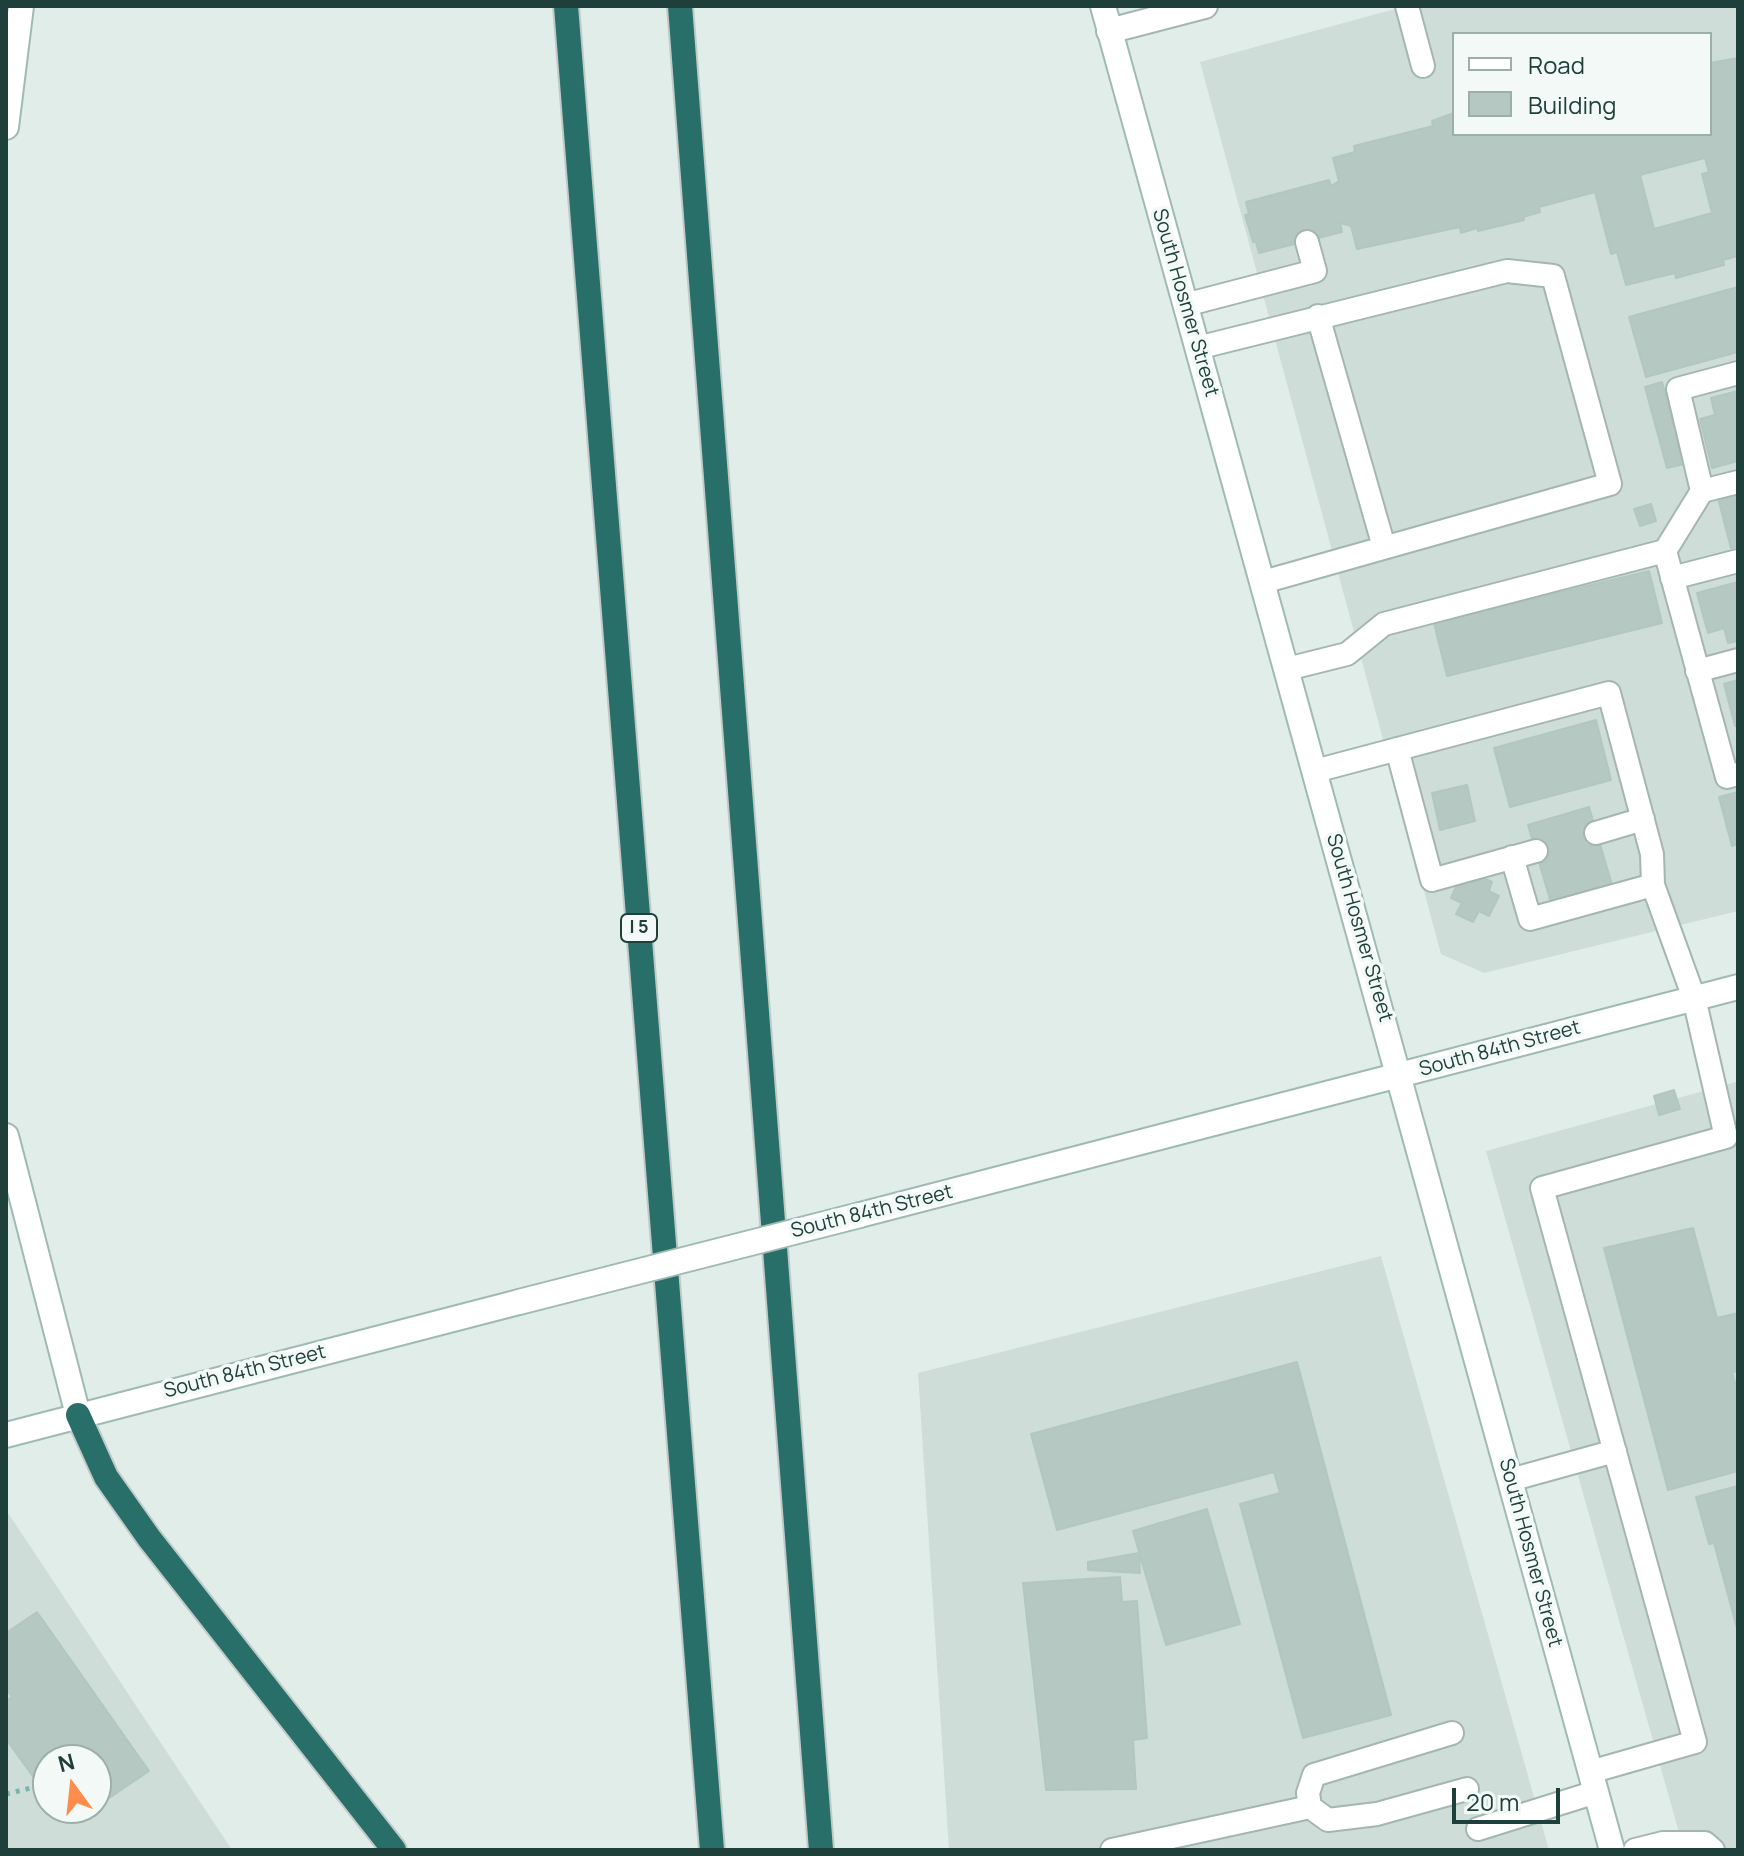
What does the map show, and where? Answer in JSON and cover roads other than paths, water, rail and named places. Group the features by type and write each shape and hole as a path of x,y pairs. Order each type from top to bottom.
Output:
{"highway":[{"name":"I 5","path":"566,6 712,1850"},
{"path":"680,6 821,1850"},
{"path":"78,1415 106,1477 149,1538 394,1850"}],"main road":[{"path":"6,127 21,6"},
{"name":"South Hosmer Street","path":"1103,6 1612,1850"},
{"path":"1109,31 1205,6"},
{"name":"South 84th Street","path":"6,1435 1738,987"},
{"path":"6,1136 78,1415"}],"lane":[{"path":"1407,6 1423,66"},
{"path":"1185,305 1315,271 1307,242"},
{"path":"1197,348 1507,271 1553,276 1610,484 1263,582"},
{"path":"1318,316 1384,547"},
{"path":"1702,491 1678,389 1738,373"},
{"path":"1287,669 1347,654 1384,624 1665,551 1702,491 1738,482"},
{"path":"1665,551 1727,777 1738,774"},
{"path":"1672,578 1738,561"},
{"path":"1697,671 1738,660"},
{"path":"1315,771 1609,693 1652,854 1653,885 1694,998 1732,1135 1542,1188 1695,1742 1478,1829"},
{"path":"1397,749 1432,880 1536,851"},
{"path":"1596,833 1643,819"},
{"path":"1512,857 1530,919 1653,885"},
{"path":"1510,1480 1615,1451"},
{"path":"1452,1733 1314,1775 1308,1793 1310,1807 1328,1820 1377,1814 1467,1789"},
{"path":"1112,1850 1310,1807"},
{"path":"1635,1850 1663,1843 1705,1843 1713,1850"}]}
